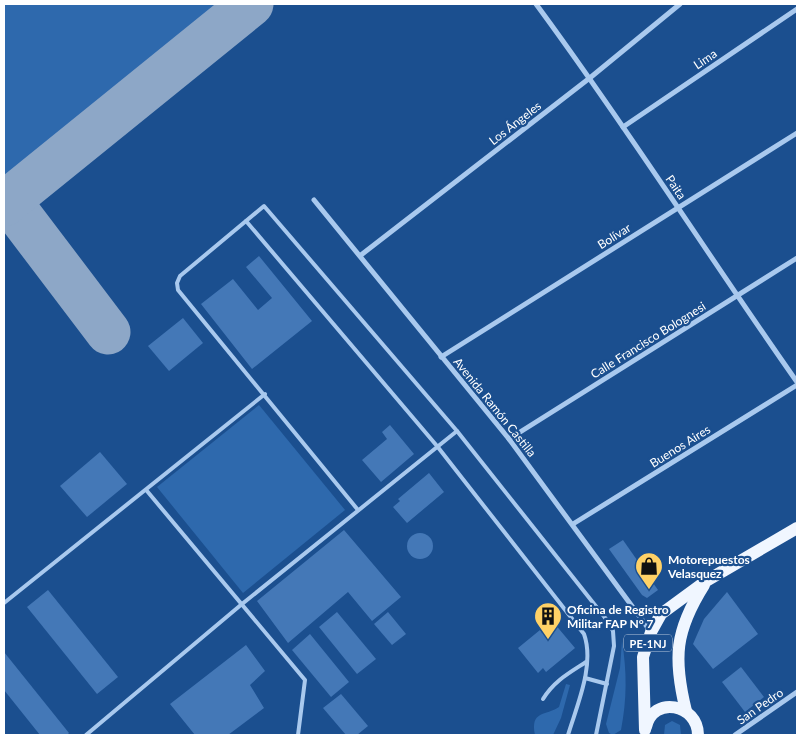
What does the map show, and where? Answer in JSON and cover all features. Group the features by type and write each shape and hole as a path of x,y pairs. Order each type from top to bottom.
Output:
{"main road":[{"name":"PE-1NJ","path":"645,734 643,657 651,632 662,614 706,580 797,528"},
{"name":"PE-1NJ","path":"686,711 680,685 678,655 682,624 706,580"},
{"name":"PE-1NJ","path":"645,734 647,723 657,711 672,706 686,711 696,722 698,735"}],"street":[{"name":"Paita","path":"536,4 623,126 797,384"},
{"name":"Los Ángeles","path":"361,255 590,78 680,4"},
{"name":"Lima","path":"623,126 797,9"},
{"name":"Bolívar","path":"441,357 797,134"},
{"name":"Avenida Ramón Castilla","path":"314,200 361,255 441,357 509,439 574,524 651,632"},
{"name":"Calle Francisco Bolognesi","path":"509,439 797,258"},
{"name":"Buenos Aires","path":"574,524 797,384"},
{"name":"San Pedro","path":"735,735 797,692"}],"lane":[{"path":"358,510 178,290 177,283 180,276 264,206 456,431 613,631 614,646 596,735"},
{"path":"246,221 436,446 584,634 587,645 585,678 568,735"},
{"path":"4,603 147,491 265,394"},
{"path":"86,735 242,604 456,431"},
{"path":"147,491 305,680 298,735"},
{"path":"543,699 560,678 586,662"},
{"path":"585,678 607,684"}],"shaded area":[{"path":"4,4 220,4 4,180"},
{"path":"259,405 345,510 243,593 157,487"},
{"path":"622,641 625,664 624,707 621,730 613,735 609,733 606,724 620,668"},
{"path":"566,684 570,685 561,718 553,735 535,735 535,721 540,715 559,707"},
{"path":"672,721 680,725 681,735 664,735 665,725"}],"building":[{"path":"259,256 312,321 252,369 201,304 233,279 258,310 272,298 246,267"},
{"path":"183,318 203,343 169,371 148,346"},
{"path":"390,425 414,454 381,482 362,460 387,439 382,432"},
{"path":"100,452 127,484 87,517 60,486"},
{"path":"429,473 444,492 407,523 393,507 400,501 398,499"},
{"path":"344,530 401,597 372,621 348,592 288,643 257,601"},
{"path":"420,533 429,537 433,546 429,555 420,559 411,555 407,546 411,537"},
{"path":"623,540 658,590 647,598 642,595 609,549"},
{"path":"48,590 118,677 97,694 27,607"},
{"path":"727,592 758,634 713,669 693,644 704,619"},
{"path":"337,612 376,659 357,674 319,627"},
{"path":"388,612 406,634 392,645 374,624"},
{"name":"Oficina de Registro Militar FAP N° 7","path":"554,623 575,648 546,672 543,668 538,673 518,648 540,630 542,633"},
{"path":"310,634 349,682 331,697 292,650"},
{"path":"246,645 265,671 250,685 264,708 228,735 195,735 170,704"},
{"path":"4,652 69,733 67,735 40,735 4,690"},
{"path":"741,667 764,697 745,712 722,682"},
{"path":"341,694 368,726 357,735 346,735 323,708"}],"taxiway":[{"path":"4,204 251,4"},
{"path":"8,200 108,332"}],"place":[{"name":"Motorepuestos Velasquez","path":"649,590"},
{"name":"Oficina de Registro Militar FAP N° 7","path":"548,640"}]}
